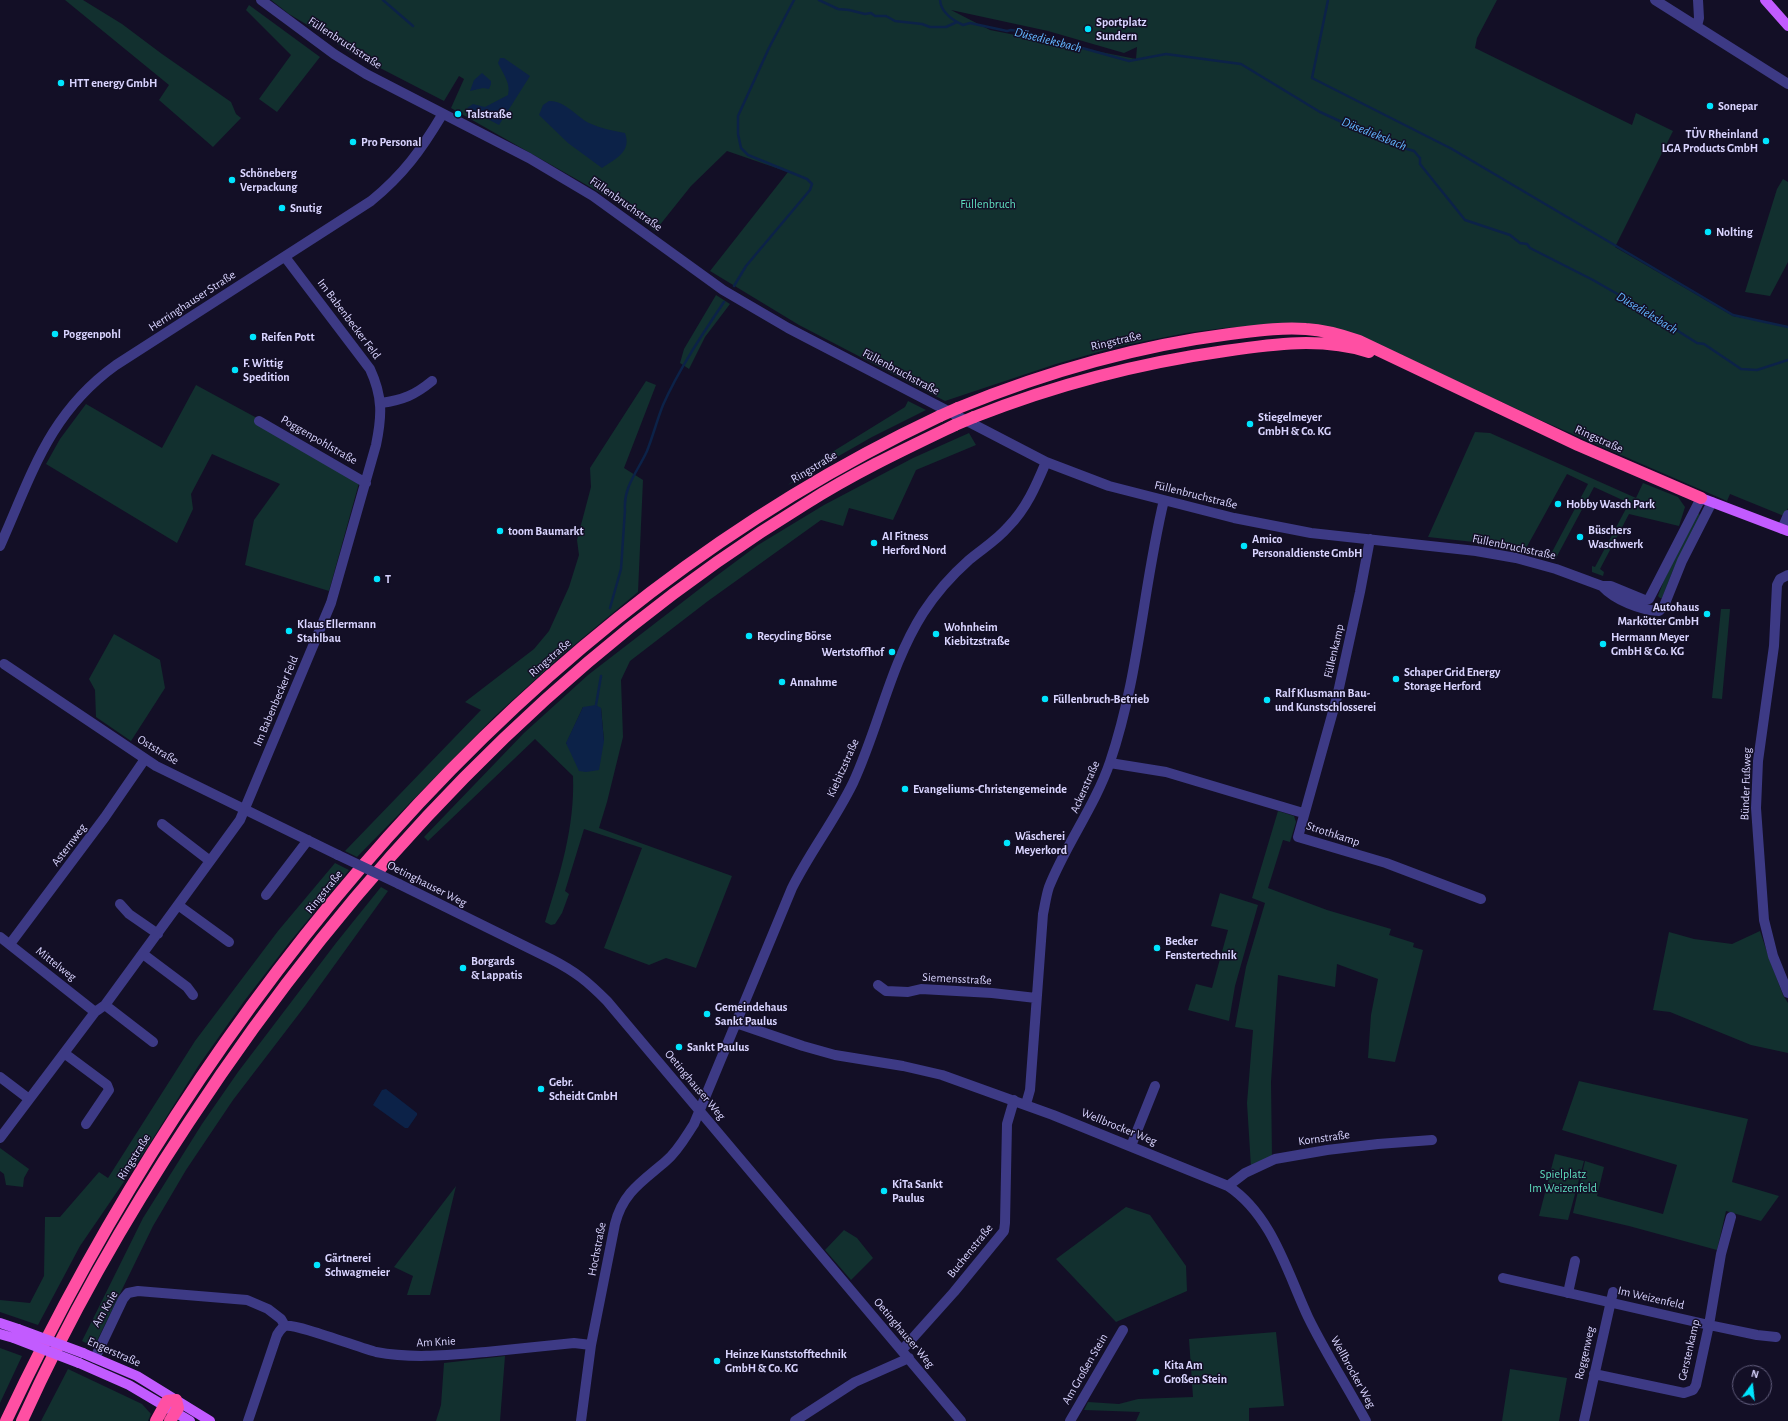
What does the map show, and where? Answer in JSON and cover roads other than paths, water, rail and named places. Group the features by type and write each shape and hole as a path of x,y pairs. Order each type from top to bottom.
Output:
{"highway":[{"name":"Ringstraße","path":"6,1421 78,1278 177,1114 238,1026 279,971 343,890 414,809 463,758 543,682 600,634 673,577 750,523 813,483 880,446 958,408 1044,375 1097,360 1173,343 1265,330 1306,329 1341,334 1359,341 1578,445 1706,500"},
{"name":"Ringstraße","path":"24,1419 62,1339 118,1236 166,1157 220,1075 313,949 385,862 494,747 560,686 681,588 746,542 807,502 905,448 955,424 1012,402 1100,375 1181,357 1295,342 1337,344 1361,349 1403,362"},
{"path":"156,1421 167,1401 174,1411"}],"main road":[{"path":"1765,0 1788,26"},
{"name":"Ringstraße","path":"1706,500 1785,530"},
{"name":"Engerstraße","path":"0,1323 16,1334 81,1358 164,1405"},
{"name":"Engerstraße","path":"0,1334 16,1334"},
{"name":"Engerstraße","path":"81,1358 95,1358 137,1376 174,1411 190,1421"},
{"name":"Engerstraße","path":"174,1411 210,1421"}],"street":[{"name":"Füllenbruchstraße","path":"261,0 353,66 442,115 529,158 593,196 627,219 704,277 788,328 1046,462 1109,486 1265,525 1476,551 1516,558 1556,569 1602,586 1611,586 1645,600 1649,599"},
{"path":"1655,0 1788,84"},
{"path":"1697,26 1699,18 1698,0"},
{"name":"Herringhauser Straße","path":"0,546 48,440 71,406 84,391 116,364 349,216 386,189 423,147 442,115"},
{"name":"Im Babenbecker Feld","path":"0,1138 95,1012 106,1005 210,860 232,832 244,810 331,603 366,482 380,426 381,402 376,382 370,368 285,257"},
{"path":"381,402 405,398 420,390 432,381"},
{"name":"Poggenpohlstraße","path":"259,421 366,482"},
{"name":"Kiebitzstraße","path":"700,1111 792,888 804,863 838,811 852,783 906,642 932,598 940,588 960,568 990,544 1013,522 1034,491 1046,462"},
{"name":"Ackerstraße","path":"1026,1104 1030,1090 1043,914 1047,893 1054,876 1088,814 1110,763 1124,716 1131,686 1164,500"},
{"path":"1706,500 1664,606 1659,611 1649,599 1706,500"},
{"path":"1785,530 1788,515"},
{"name":"Füllenkamp","path":"1303,814 1336,697 1360,592 1370,539"},
{"name":"Bünder Fußweg","path":"1787,575 1780,579 1777,585 1774,646 1758,761 1756,808 1759,867 1765,926 1773,956 1788,993"},
{"name":"Füllenbruchstraße","path":"1602,586 1609,594 1646,610 1659,611"},
{"name":"Oststraße","path":"2,662 145,759 244,810 338,855"},
{"name":"Asternweg","path":"10,944 96,830 145,759"},
{"name":"Strothkamp","path":"1110,763 1166,772 1303,814 1298,834 1299,838 1386,863 1481,899"},
{"path":"162,824 210,860"},
{"path":"266,895 308,840"},
{"name":"Oetinghauser Weg","path":"338,855 576,972 591,984 607,1001 961,1421"},
{"path":"120,904 129,914 158,934"},
{"path":"178,904 229,942"},
{"name":"Mittelweg","path":"0,937 95,1012"},
{"path":"144,954 187,987 193,995"},
{"name":"Siemensstraße","path":"878,985 886,991 908,992 921,989 992,993 1036,998"},
{"path":"106,1005 153,1042"},
{"name":"Wellbrocker Weg","path":"736,1023 803,1046 835,1055 903,1066 942,1075 1026,1104 1228,1186 1245,1200 1278,1248 1308,1317 1366,1421"},
{"path":"64,1053 107,1085 109,1090 86,1124"},
{"path":"0,1077 30,1099"},
{"path":"1131,1146 1155,1086"},
{"name":"Buchenstraße","path":"902,1350 954,1292 1004,1231 1007,1124 1014,1100"},
{"name":"Hochstraße","path":"581,1421 591,1345 617,1214 634,1187 667,1160 683,1142 700,1111"},
{"name":"Kornstraße","path":"1228,1186 1245,1173 1274,1160 1327,1150 1432,1140"},
{"name":"Gerstenkamp","path":"1594,1374 1684,1393 1693,1390 1696,1385 1709,1325 1721,1254 1731,1217"},
{"path":"1568,1293 1576,1261"},
{"name":"Im Weizenfeld","path":"1503,1278 1709,1325 1757,1335 1776,1337"},
{"name":"Am Knie","path":"95,1358 123,1299 128,1293 138,1291 247,1300 268,1309 282,1319 285,1326 293,1326 368,1350 406,1356 439,1356 574,1343 591,1345"},
{"name":"Roggenweg","path":"1584,1421 1613,1292"},
{"path":"248,1421 277,1335 285,1326"},
{"name":"Am Großen Stein","path":"1070,1421 1123,1330"},
{"path":"795,1421 854,1382 909,1358"}],"water":[{"path":"500,58 504,58 530,76 499,125 467,108 473,104 485,107 508,95 508,86 498,63"},
{"path":"482,73 491,81 489,89 483,88 470,91 474,80"},
{"path":"549,101 560,103 593,125 625,133 627,140 624,150 617,158 602,168 568,143 539,115 543,105"},
{"path":"596,705 601,708 604,741 599,770 586,772 579,771 566,743 583,707"},
{"path":"386,1089 417,1113 408,1128 405,1128 373,1105 382,1090"}],"waterway":[{"path":"383,0 413,26"},
{"path":"734,286 746,266 810,190 812,184 807,179 748,155 741,148 738,134 738,116 769,48 794,0"},
{"path":"819,0 838,9 865,14 871,13 875,16 886,16 895,21 922,24 930,27 946,27 957,22"},
{"name":"Düsedieksbach","path":"940,0 942,8 945,12 955,21 963,25 970,23 1007,31 1011,30 1025,32 1129,61 1166,54 1241,64 1320,112 1377,138 1393,142 1400,147 1414,151 1420,158 1420,164 1465,220 1510,235 1520,243 1527,244 1530,248 1593,280 1640,307 1697,343 1704,344 1741,369 1757,370 1788,360"},
{"path":"1328,0 1312,78 1452,149 1733,315 1788,327"},
{"path":"610,608 621,569 626,494 647,451 663,405 676,378 691,352 724,302"},
{"path":"596,705 601,676"}],"place":[{"name":"Sportplatz Sundern","path":"1088,29"},
{"name":"HTT energy GmbH","path":"61,83"},
{"name":"Sonepar","path":"1710,106"},
{"name":"Talstraße","path":"458,114"},
{"name":"TÜV Rheinland LGA Products GmbH","path":"1766,141"},
{"name":"Pro Personal","path":"353,142"},
{"name":"Schöneberg Verpackung","path":"232,180"},
{"name":"Snutig","path":"282,208"},
{"name":"Nolting","path":"1708,232"},
{"name":"Poggenpohl","path":"55,334"},
{"name":"Reifen Pott","path":"253,337"},
{"name":"F. Wittig Spedition","path":"235,370"},
{"name":"Stiegelmeyer GmbH & Co. KG","path":"1250,424"},
{"name":"Hobby Wasch Park","path":"1558,504"},
{"name":"toom Baumarkt","path":"500,531"},
{"name":"Büschers Waschwerk","path":"1580,537"},
{"name":"AI Fitness Herford Nord","path":"874,543"},
{"name":"Amico Personaldienste GmbH","path":"1244,546"},
{"name":"T","path":"377,579"},
{"name":"Autohaus Markötter GmbH","path":"1707,614"},
{"name":"Klaus Ellermann Stahlbau","path":"289,631"},
{"name":"Wohnheim Kiebitzstraße","path":"936,634"},
{"name":"Recycling Börse","path":"749,636"},
{"name":"Hermann Meyer GmbH & Co. KG","path":"1603,644"},
{"name":"Wertstoffhof","path":"892,652"},
{"name":"Schaper Grid Energy Storage Herford","path":"1396,679"},
{"name":"Annahme","path":"782,682"},
{"name":"Füllenbruch-Betrieb","path":"1045,699"},
{"name":"Ralf Klusmann Bau- und Kunstschlosserei","path":"1267,700"},
{"name":"Evangeliums-Christengemeinde","path":"905,789"},
{"name":"Wäscherei Meyerkord","path":"1007,843"},
{"name":"Becker Fenstertechnik","path":"1157,948"},
{"name":"Borgards & Lappatis","path":"463,968"},
{"name":"Gemeindehaus Sankt Paulus","path":"707,1014"},
{"name":"Sankt Paulus","path":"679,1047"},
{"name":"Gebr. Scheidt GmbH","path":"541,1089"},
{"name":"KiTa Sankt Paulus","path":"884,1191"},
{"name":"Gärtnerei Schwagmeier","path":"317,1265"},
{"name":"Heinze Kunststofftechnik GmbH & Co. KG","path":"717,1361"},
{"name":"Kita Am Großen Stein","path":"1156,1372"}],"park label":[{"name":"Füllenbruch","path":"988,204"},
{"name":"Spielplatz Im Weizenfeld","path":"1563,1181"}]}
